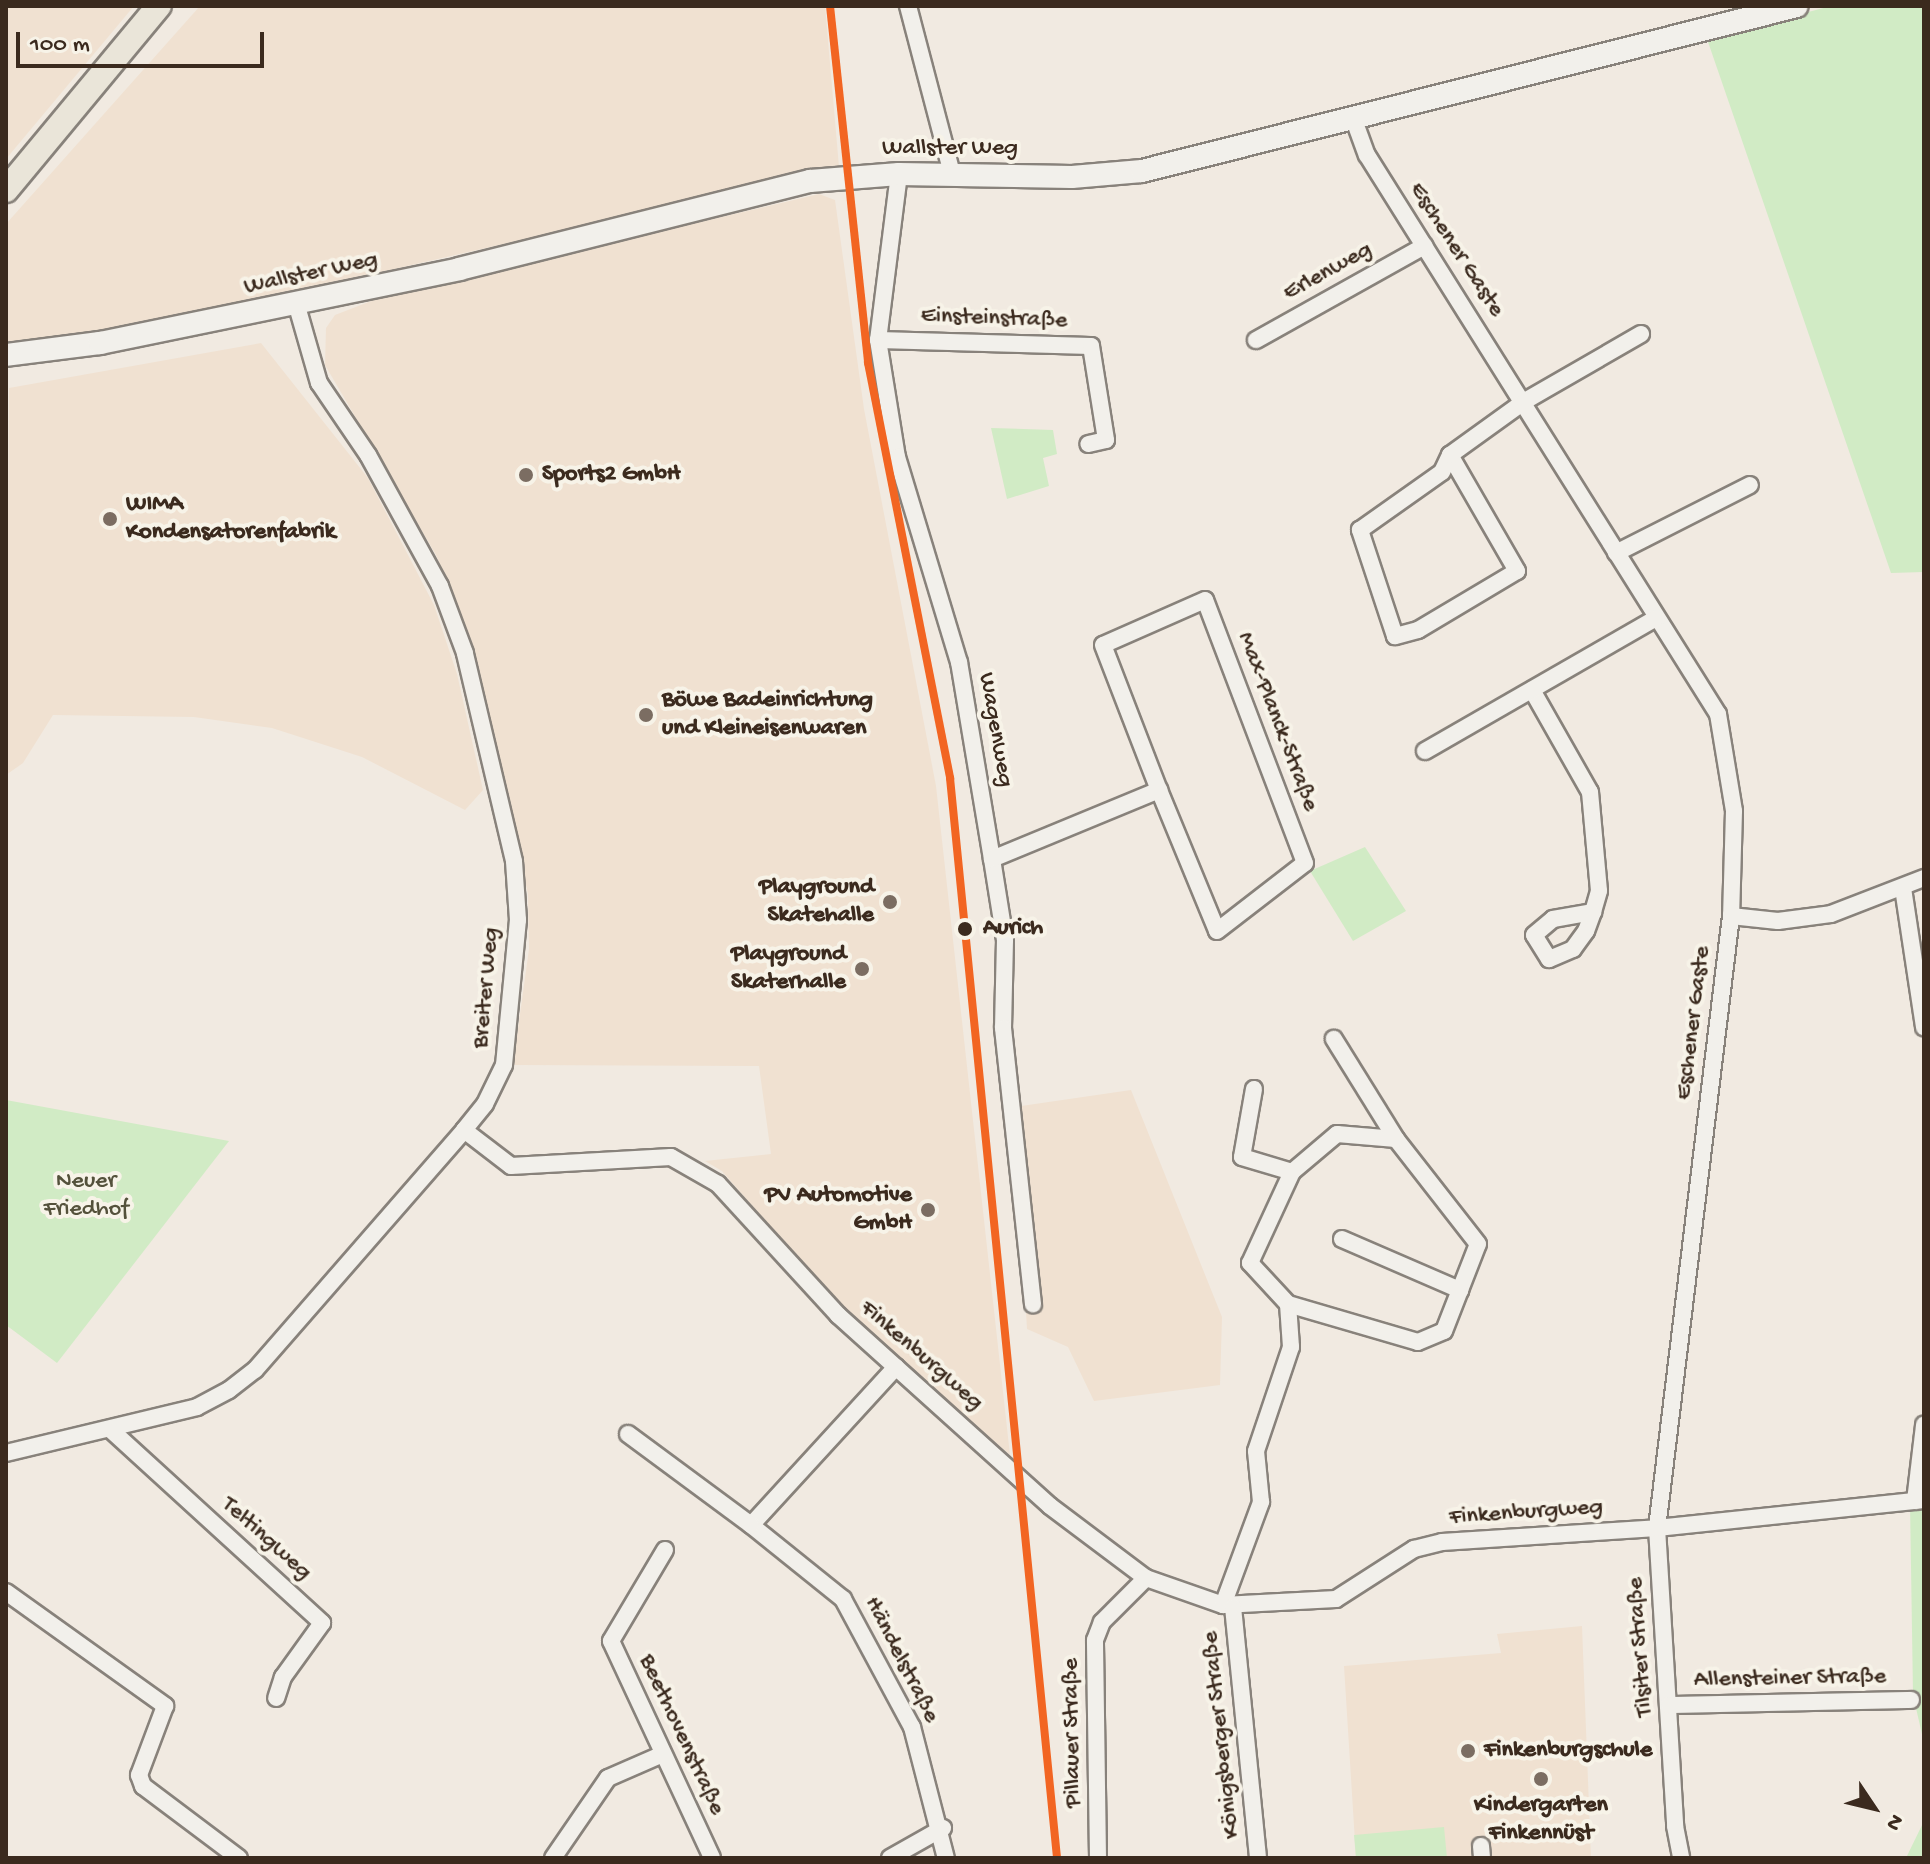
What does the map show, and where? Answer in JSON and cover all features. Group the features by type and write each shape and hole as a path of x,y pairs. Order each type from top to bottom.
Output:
{"main road":[{"path":"6,190 159,6"}],"street":[{"path":"908,6 952,174"},
{"name":"Wallster Weg","path":"6,355 100,343 472,266 768,189 899,174 1072,177 1142,171 1354,120 1743,13 1797,6"},
{"name":"Eschener Gaste","path":"1354,120 1367,155 1525,401 1718,714 1734,811 1731,916 1657,1528"},
{"name":"Wagenweg","path":"899,174 878,340 897,457 959,662 992,859 1005,940 1003,1028 1033,1304"},
{"name":"Erlenweg","path":"1256,340 1424,246"},
{"name":"Breiter Weg","path":"6,1453 197,1407 255,1370 464,1130 485,1104 504,1065 518,920 503,806 465,653 440,586 368,455 319,383 296,303"},
{"path":"1450,455 1517,571 1418,630 1395,636 1360,530 1442,472 1450,455 1525,401 1641,334"},
{"name":"Einsteinstraße","path":"878,340 1091,346 1106,440 1088,444"},
{"path":"1616,553 1750,485"},
{"name":"Max-Planck-Straße","path":"1205,600 1305,863 1217,931 1159,790 1103,645 1205,600"},
{"path":"1425,751 1656,618"},
{"path":"1532,690 1590,792 1599,891 1593,912"},
{"path":"992,859 1159,790"},
{"path":"1731,916 1778,921 1831,914 1924,878"},
{"path":"1903,888 1924,1027"},
{"path":"1334,1039 1396,1139 1478,1244 1444,1331 1418,1342 1288,1304 1250,1263 1292,1172 1337,1134 1396,1139"},
{"path":"1254,1089 1242,1157 1292,1172"},
{"name":"Finkenburgweg","path":"464,1130 511,1166 671,1157 718,1184 838,1315 1050,1506 1146,1578 1228,1606 1336,1599 1430,1544 1657,1528 1919,1500"},
{"path":"1342,1239 1460,1290"},
{"path":"1228,1606 1261,1502 1256,1451 1291,1347 1288,1304"},
{"path":"751,1525 896,1367"},
{"path":"1919,1500 1924,1425"},
{"name":"Teltingweg","path":"111,1430 322,1623 283,1677 276,1698"},
{"name":"Händelstraße","path":"628,1434 751,1525 843,1599 912,1727 943,1828 946,1858"},
{"name":"Tilsiter Straße","path":"1657,1528 1675,1826 1681,1858"},
{"name":"Beethovenstraße","path":"665,1550 611,1641 712,1858"},
{"name":"Pillauer Straße","path":"1098,1858 1095,1640 1102,1622 1146,1578"},
{"path":"6,1592 165,1706 139,1775 143,1786 239,1858"},
{"name":"Königsberger Straße","path":"1228,1606 1258,1858"},
{"name":"Allensteiner Straße","path":"1669,1705 1911,1700"},
{"path":"553,1858 608,1778 663,1754"},
{"path":"890,1858 943,1828"}],"shaded area":[{"path":"6,6 134,6 6,159"},
{"path":"200,6 825,6 839,167 102,336 6,343 6,224"},
{"path":"819,194 835,200 864,409 936,786 1010,1455 846,1314 722,1171 705,1161 771,1154 759,1066 513,1065 529,949 528,894 472,642 436,555 325,365 326,328 335,315 379,298"},
{"path":"261,343 368,478 434,605 457,674 483,790 465,810 362,757 272,728 194,717 53,715 23,763 6,775 9,388"},
{"path":"1131,1090 1222,1317 1220,1385 1094,1401 1068,1347 1027,1329 1014,1107"},
{"name":"Finkenburgschule","path":"1582,1626 1591,1858 1356,1858 1344,1666 1501,1653 1497,1634"}],"green space":[{"path":"1831,6 1924,6 1924,572 1891,573 1707,39"},
{"path":"991,428 1053,430 1057,454 1043,458 1049,486 1007,499"},
{"path":"1365,847 1406,911 1353,941 1310,871"},
{"name":"Neuer Friedhof","path":"6,1100 229,1141 57,1363 6,1325"},
{"path":"1910,1503 1924,1503 1924,1743 1913,1695"},
{"path":"1924,1821 1924,1858 1906,1858"},
{"path":"1444,1827 1447,1858 1356,1858 1354,1835"}],"transit line":[{"path":"830,6 868,363 950,778 1057,1858"}],"place":[{"name":"Sports2 GmbH","path":"526,475"},
{"name":"WIMA Kondensatorenfabrik","path":"110,519"},
{"name":"Böwe Badeinrichtung und Kleineisenwaren","path":"646,715"},
{"name":"Playground Skatehalle","path":"890,902"},
{"name":"Aurich","path":"965,929"},
{"name":"Playground Skaterhalle","path":"862,969"},
{"name":"PV Automotive GmbH","path":"928,1210"},
{"name":"Finkenburgschule","path":"1468,1751"},
{"name":"Kindergarten Finkennüst","path":"1541,1779"}]}
